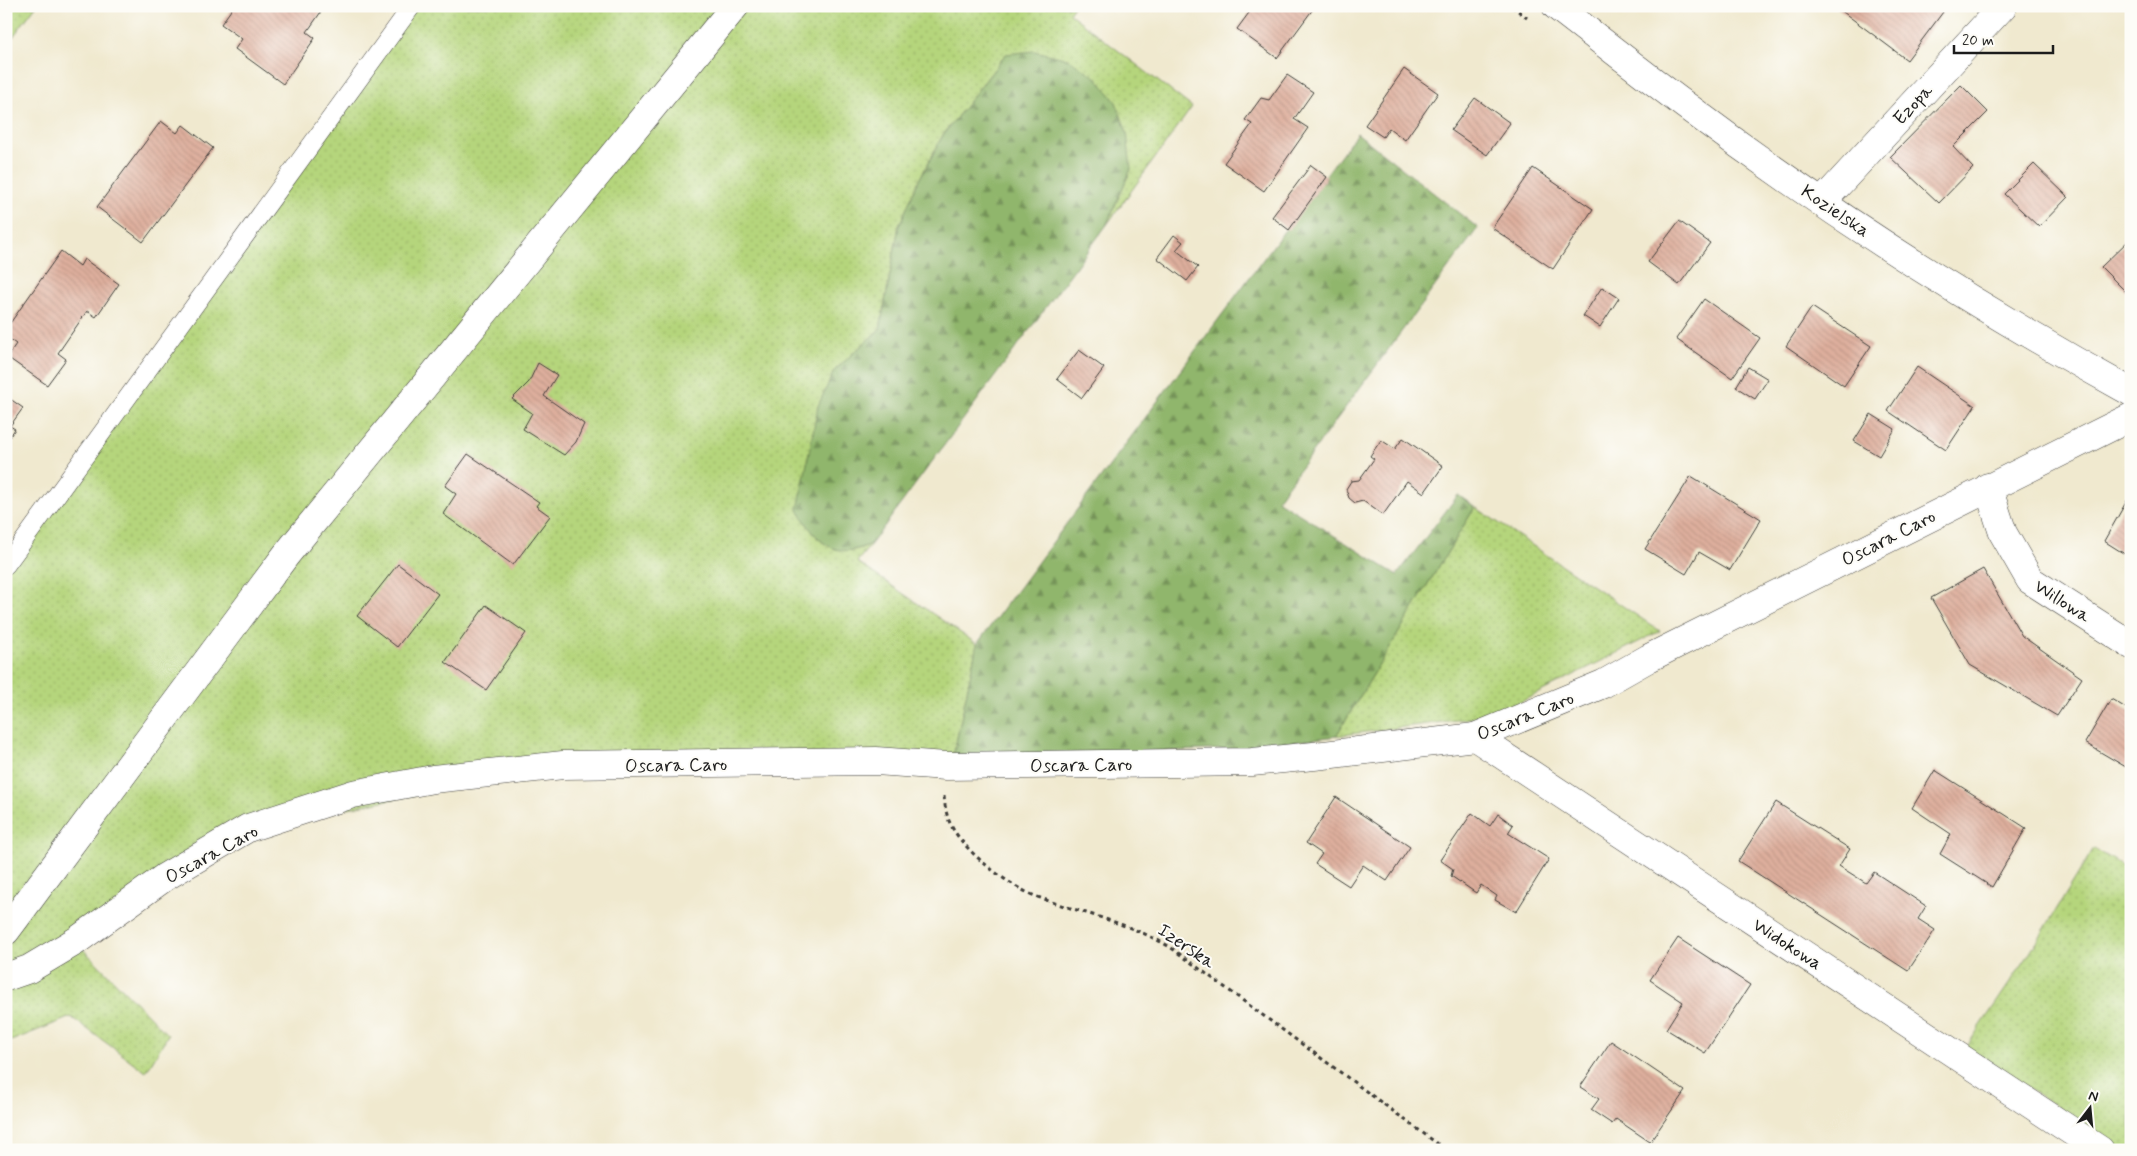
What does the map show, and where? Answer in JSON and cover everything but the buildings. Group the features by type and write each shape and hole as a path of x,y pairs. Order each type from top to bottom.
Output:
{"street":[{"path":"6,931 286,555 735,6"},
{"name":"Kozielska","path":"1556,6 1686,106 1822,202 1946,283 2070,358 2131,392"},
{"name":"Ezopa","path":"1822,202 2003,6"},
{"name":"Oscara Caro","path":"6,977 30,969 76,941 165,878 248,828 353,794 433,779 563,766 876,761 946,766 1252,762 1476,737 1603,684 1649,658 2131,416"},
{"name":"Willowa","path":"1988,487 2003,533 2030,580 2131,645"},
{"name":"Widokowa","path":"1476,737 2100,1150"}],"lane":[{"path":"6,565 412,6"}],"path":[{"name":"Izerska","path":"946,766 944,793 946,814 953,829 986,865 1033,895 1131,927 1170,947 1446,1150"}],"green space":[{"path":"6,6 36,6 6,46"},
{"path":"412,6 1074,6 1069,13 1192,107 1106,226 1131,169 1006,54 943,135 918,182 899,226 880,329 834,371 817,538 831,546 844,550 857,549 872,543 857,562 977,644 953,757 563,765 248,828 76,942 168,1035 146,1072 71,1017 6,1043 6,565"},
{"path":"1034,51 1069,59 1097,78 1116,102 1127,133 1131,169 1106,226 872,543 859,549 837,550 828,546 812,531 798,510 818,406 834,371 880,329 899,226 918,182 943,135 1006,54"},
{"path":"1357,133 1478,228 1277,500 1397,575 1458,495 1475,507 1336,736 1240,749 953,757 977,644"},
{"path":"1475,507 1660,631 1511,707 1472,718 1336,736"},
{"path":"2094,848 2131,871 2131,1150 2120,1150 1967,1046 2028,956"}]}
